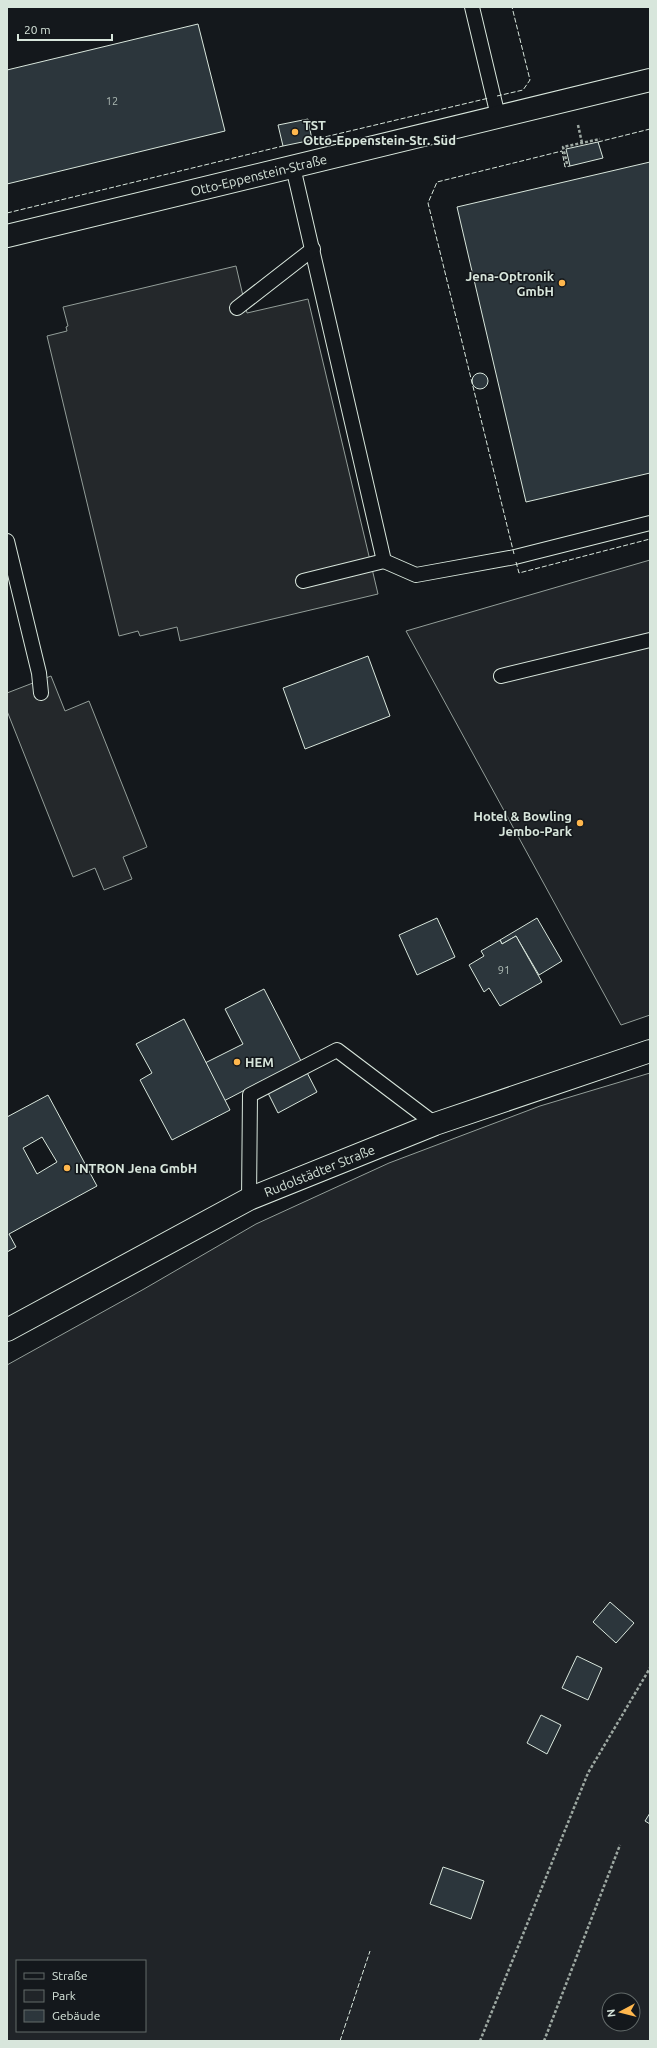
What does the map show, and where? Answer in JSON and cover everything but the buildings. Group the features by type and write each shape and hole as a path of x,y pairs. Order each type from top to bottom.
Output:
{"street":[{"name":"Otto-Eppenstein-Straße","path":"7,236 650,80"},
{"name":"Rudolstädter Straße","path":"7,1330 249,1200 435,1124 650,1051"}],"lane":[{"path":"472,7 498,116"},
{"path":"293,167 384,561"},
{"path":"237,308 312,249"},
{"path":"303,581 384,561 416,575 515,557 650,523"},
{"path":"7,541 39,673 41,693"},
{"path":"502,676 650,640"},
{"path":"249,1200 250,1095 337,1050 435,1124"}],"path":[{"path":"578,123 582,143"},
{"path":"567,164 563,147 600,139"},
{"path":"480,2041 588,1773 650,1668"},
{"path":"544,2041 620,1845"}],"green space":[{"name":"Hotel & Bowling Jembo-Park","path":"650,560 650,1015 621,1025 406,631"},
{"path":"650,1073 650,2041 7,2041 7,1365 144,1289 256,1224 389,1163 540,1106"}],"shaded area":[{"path":"236,266 247,313 308,299 378,594 180,641 177,627 140,636 138,631 119,636 47,336 67,331 66,327 68,326 63,307"},
{"path":"51,676 65,711 89,701 147,847 123,857 132,879 104,890 95,868 73,877 7,711 7,693"}],"fence":[{"path":"497,96 523,90 530,80 512,7"},
{"path":"312,140 489,98"},
{"path":"598,142 650,129"},
{"path":"7,213 283,146"},
{"path":"514,554 428,203 437,182 562,151 565,167 570,166"},
{"path":"516,562 519,573 650,539"},
{"path":"340,2041 370,1951"}],"place":[{"name":"TST Otto-Eppenstein-Str. Süd","path":"295,132"},
{"name":"Jena-Optronik GmbH","path":"562,283"},
{"name":"Hotel & Bowling Jembo-Park","path":"580,823"},
{"name":"HEM","path":"237,1062"},
{"name":"INTRON Jena GmbH","path":"67,1168"}]}
